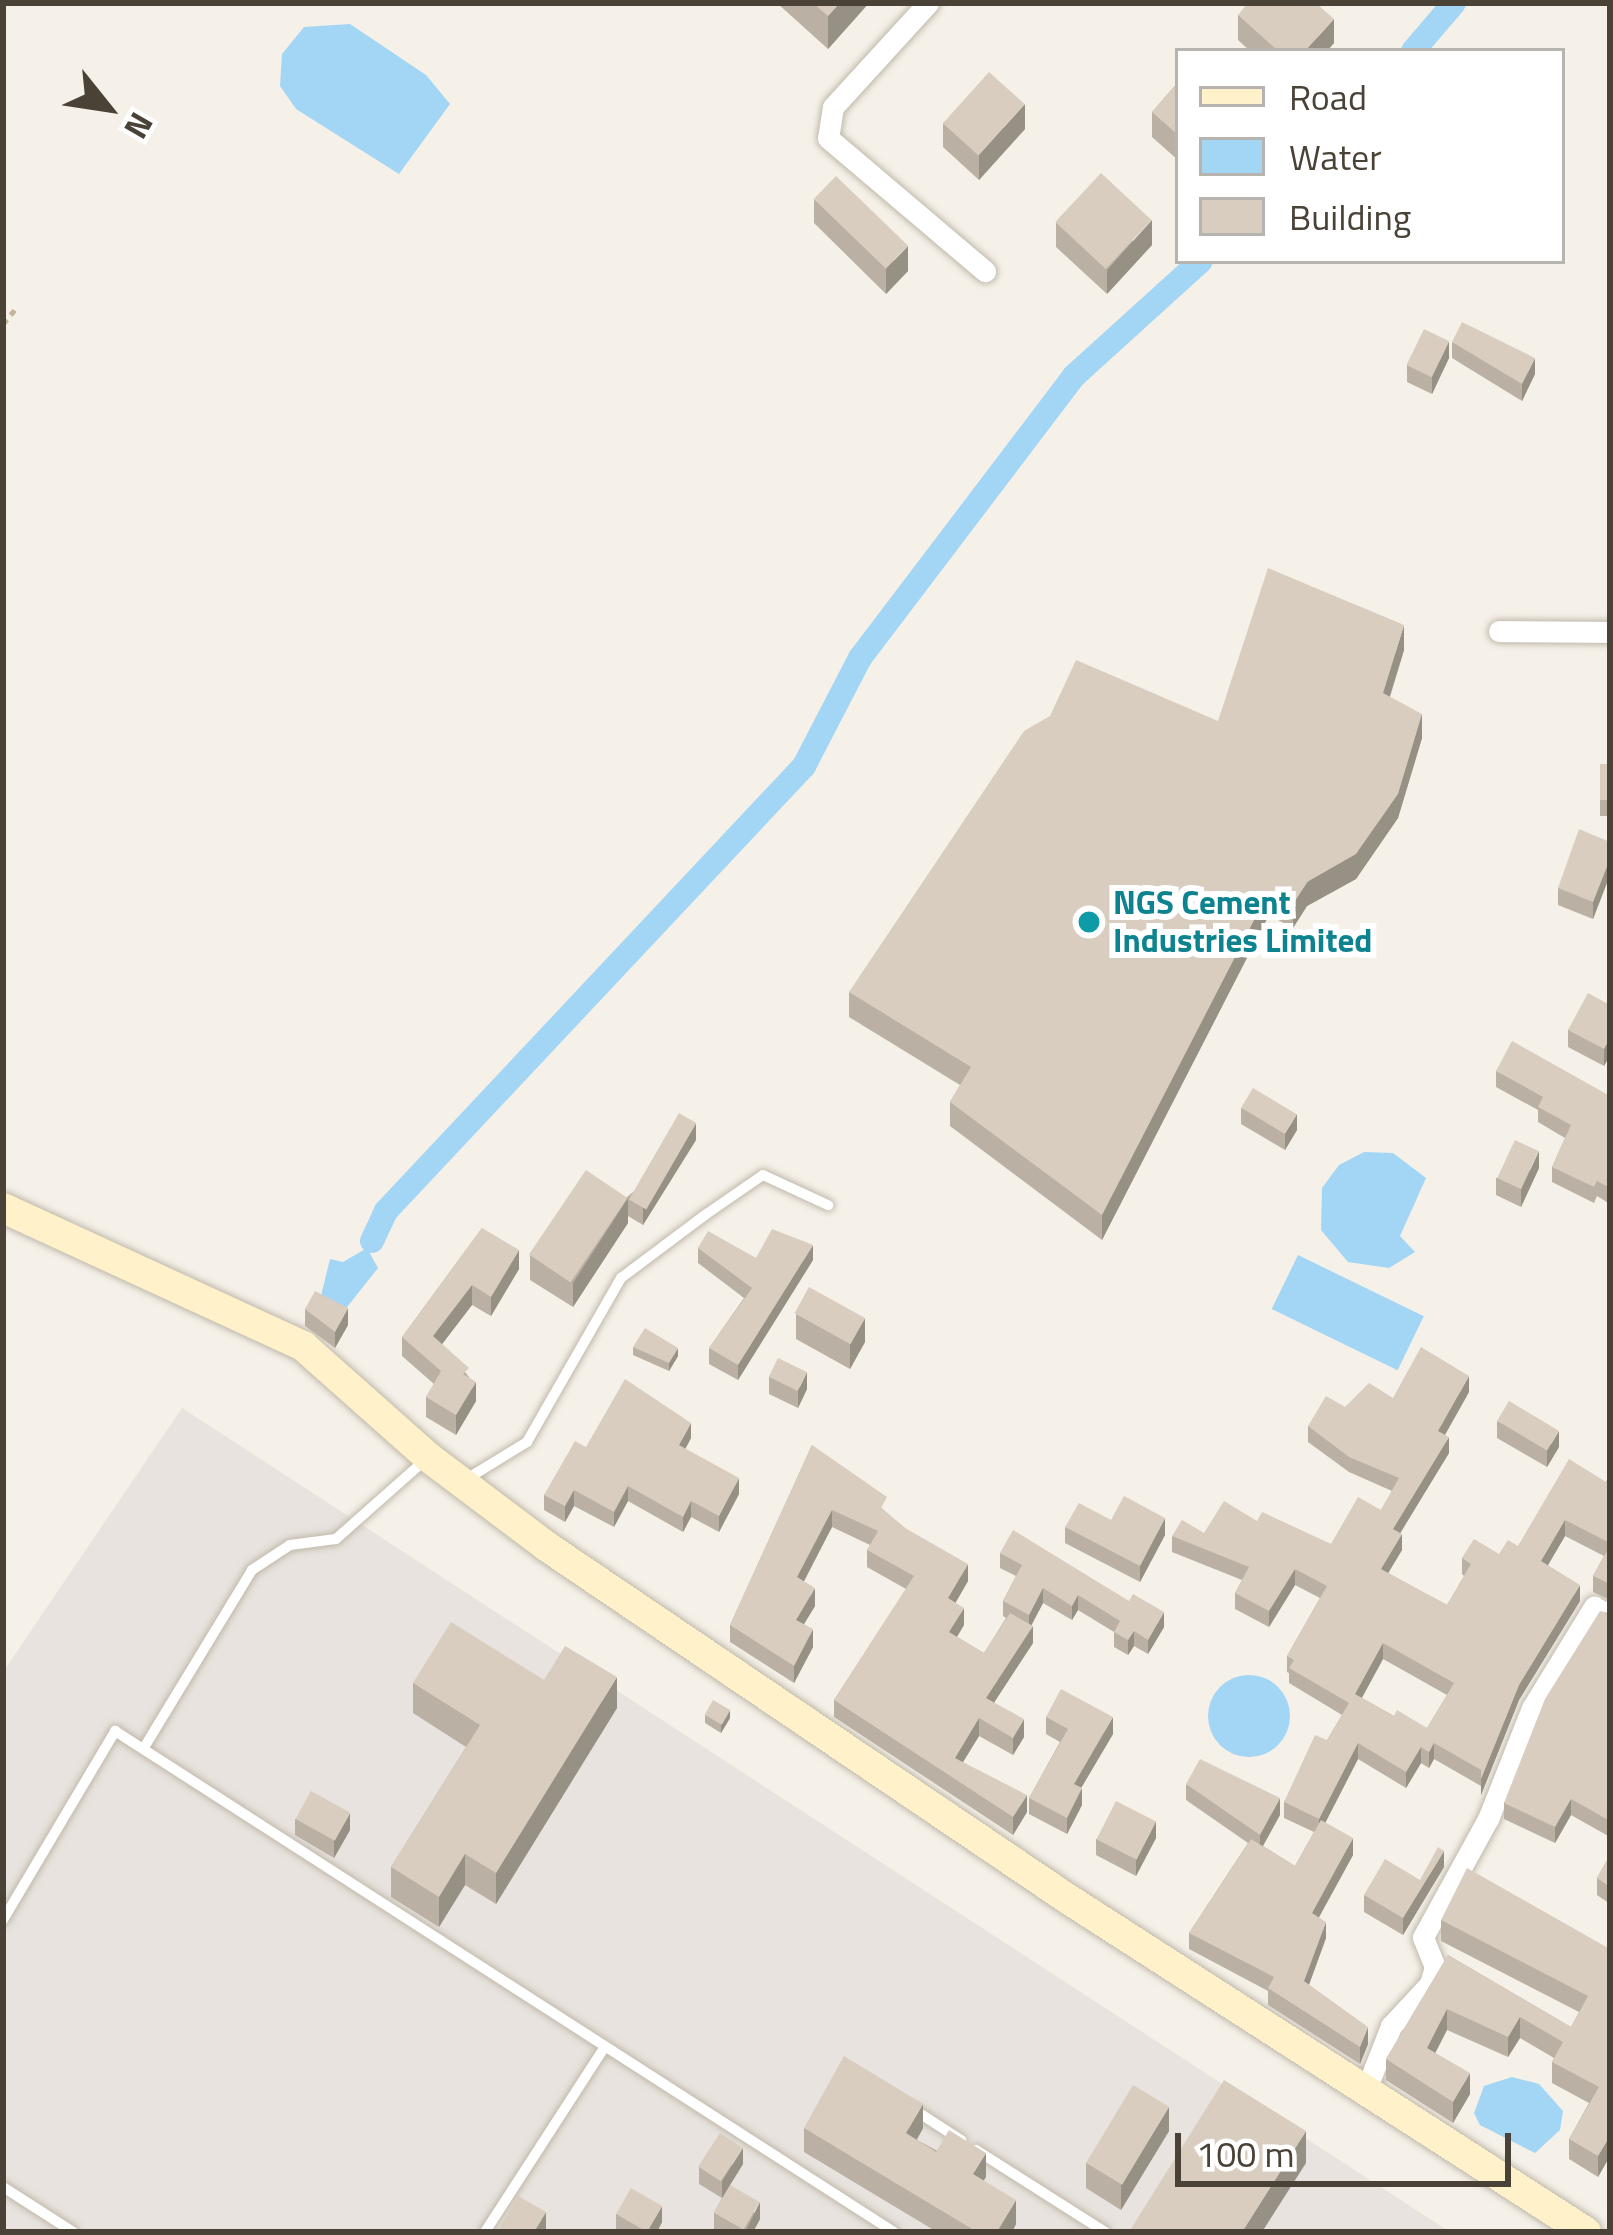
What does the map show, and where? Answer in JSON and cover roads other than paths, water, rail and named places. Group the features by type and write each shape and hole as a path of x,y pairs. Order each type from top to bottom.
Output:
{"street":[{"path":"928,3 833,106 828,138 985,271"},
{"path":"1499,631 1610,632"},
{"path":"3,1208 303,1346 462,1482 1068,1899 1586,2232"},
{"path":"1366,2087 1391,2026 1430,1984 1435,1966 1423,1937 1487,1820 1532,1708 1594,1607 1610,1615"}],"lane":[{"path":"462,1482 527,1442 621,1278 655,1252 763,1175 829,1204"},
{"path":"145,1746 252,1570 290,1545 336,1539 428,1457"},
{"path":"3,1920 115,1731 145,1746 274,1840 879,2228 894,2232"},
{"path":"485,2232 604,2048"},
{"path":"895,2098 1105,2232"},
{"path":"3,2187 73,2232"}],"water":[{"path":"350,24 426,75 450,104 399,174 296,109 280,86 282,54 304,27"},
{"path":"1364,1152 1393,1153 1426,1178 1400,1236 1415,1252 1389,1268 1348,1262 1321,1230 1322,1188 1339,1165"},
{"path":"367,1248 378,1268 340,1316 320,1300 330,1259 343,1262"},
{"path":"1298,1255 1424,1316 1398,1370 1272,1309"},
{"path":"1249,1675 1278,1687 1290,1716 1278,1745 1249,1757 1220,1745 1208,1716 1220,1687"},
{"path":"1512,2077 1539,2084 1563,2111 1560,2130 1535,2153 1480,2125 1474,2113 1484,2086"}],"waterway":[{"path":"1416,48 1454,3"},
{"path":"372,1241 386,1211 804,766 860,658 1074,376 1198,264"}],"place":[{"name":"NGS Cement Industries Limited","path":"1089,922"}]}
